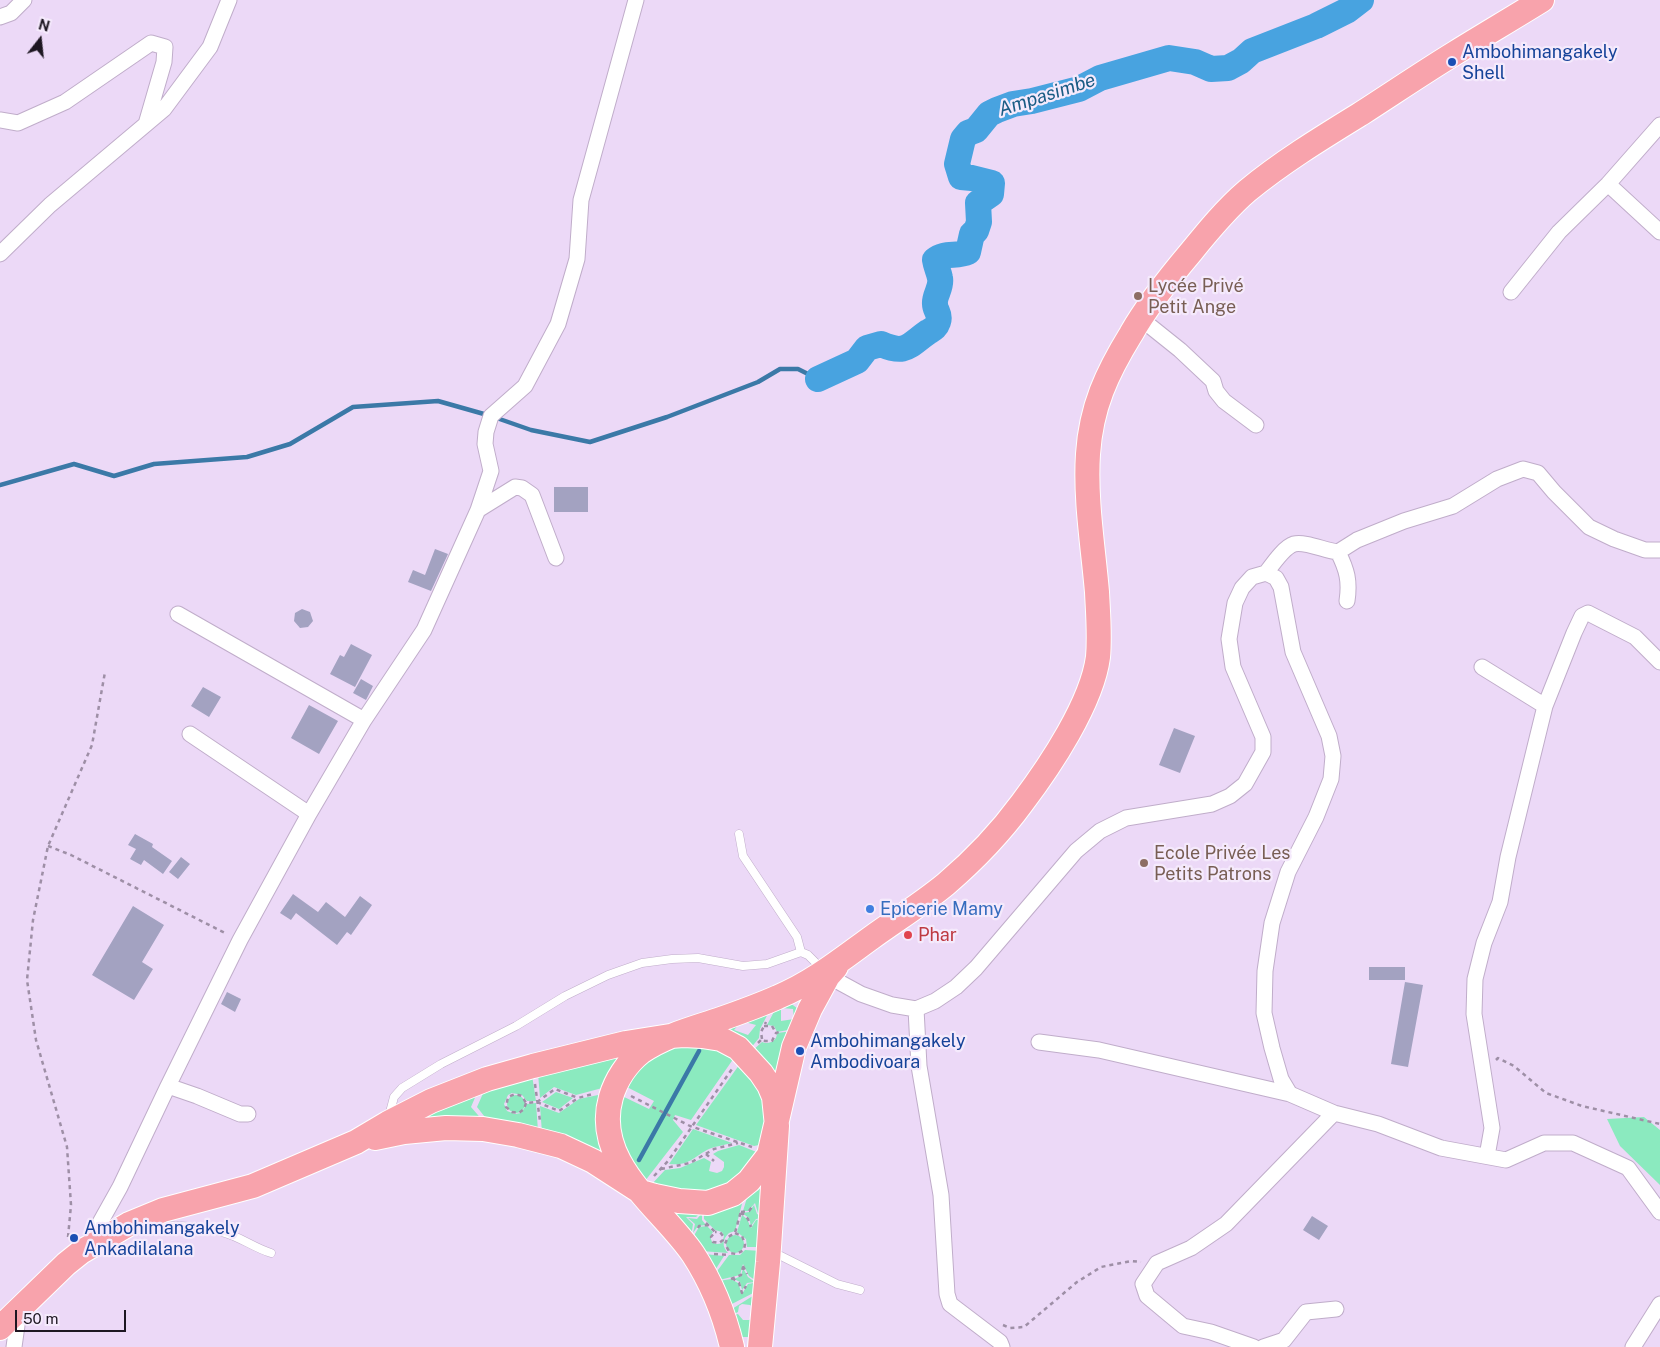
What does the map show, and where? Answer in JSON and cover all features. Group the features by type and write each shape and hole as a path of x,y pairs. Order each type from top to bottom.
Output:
{"main road":[{"path":"732,1347 722,1311 706,1274 689,1249 617,1160 608,1131 609,1105 614,1088 625,1068 639,1054 670,1036 783,995 826,973 846,956 945,885 988,845 1023,802 1073,725 1096,668 1098,611 1088,485 1090,433 1098,395 1112,365 1140,318 1175,270 1202,238 1229,208 1260,181 1331,132 1542,0"},
{"path":"356,1142 404,1132 446,1128 483,1129 518,1135 561,1146 592,1161 641,1192 679,1201 705,1203 733,1194 749,1181 769,1155 794,1047 826,973"},
{"path":"0,1328 66,1264 86,1248 129,1224 163,1210 253,1186 356,1142 431,1101 487,1079 626,1043 670,1036 702,1036 720,1039 744,1052 761,1072 774,1097 777,1126 769,1250 760,1347"}],"street":[{"path":"0,17 11,14 24,0"},
{"path":"0,254 50,205 164,109 210,47 229,0"},
{"path":"86,1248 120,1187 240,940 308,814 364,720 424,630 478,510 491,471 485,444 486,432 491,416 525,386 558,324 577,259 581,200 636,0"},
{"path":"0,120 18,123 65,102 151,43 164,47 164,62 146,124"},
{"path":"1511,292 1558,232 1608,184 1660,125"},
{"path":"1608,184 1660,232"},
{"path":"1140,318 1180,350 1213,381 1216,391 1224,401 1256,425"},
{"path":"826,973 861,994 892,1005 916,1010 935,1001 956,987 976,968 1076,850 1100,831 1126,818 1212,804 1230,796 1245,784 1263,752 1263,737 1233,666 1229,639 1235,602 1242,588 1252,577 1266,573 1281,554 1294,544 1308,545 1338,552 1357,540 1404,521 1453,506 1497,479 1524,469 1538,473 1589,527 1645,550 1660,550"},
{"path":"478,510 515,487 522,488 532,495 556,558"},
{"path":"1338,552 1347,570 1349,588 1347,601"},
{"path":"1266,573 1276,578 1281,587 1293,652 1329,736 1333,756 1331,779 1316,817 1288,872 1272,923 1265,971 1264,1013 1281,1079 1290,1094"},
{"path":"1487,1156 1492,1128 1481,1068 1474,1014 1475,979 1484,943 1500,902 1508,857 1545,706 1574,633 1582,616 1588,613 1635,637 1660,662"},
{"path":"178,614 364,720"},
{"path":"1482,667 1545,706"},
{"path":"190,734 308,814"},
{"path":"916,1010 920,1066 941,1195 947,1294 950,1304 1000,1342 1002,1347"},
{"path":"1039,1042 1099,1050 1290,1094 1334,1113 1378,1124 1441,1148 1506,1160 1544,1143 1573,1143 1628,1168 1660,1212"},
{"path":"168,1086 240,1114 248,1114"},
{"path":"1254,1347 1211,1332 1183,1326 1147,1296 1143,1284 1157,1263 1191,1248 1226,1224 1334,1113"},
{"path":"1633,1347 1660,1304"},
{"path":"1263,1347 1284,1340 1306,1312 1336,1309"},
{"path":"14,1347 19,1310"}],"lane":[{"path":"739,834 743,856 798,937 800,952"},
{"path":"388,1123 394,1097 402,1088 442,1064 516,1026 564,996 608,975 642,963 698,958 721,964 743,966 767,964 800,952 808,955 826,973"},
{"path":"129,1224 198,1228 222,1232 271,1253"},
{"path":"769,1250 837,1284 860,1290"}],"path":[{"path":"66,1264 71,1204 68,1147 36,1040 27,980 33,920 48,846 92,745 105,672"},
{"path":"48,846 71,855 240,940"},
{"path":"764,1026 772,1026 776,1033"},
{"path":"776,1033 801,1028"},
{"path":"641,1192 660,1169 744,1052 750,1051 762,1039 772,1041 776,1033"},
{"path":"1481,1068 1498,1058 1514,1066 1546,1093 1582,1106 1660,1124"},
{"path":"533,1066 543,1142"},
{"path":"526,1103 537,1102 559,1111 578,1098 614,1088"},
{"path":"537,1102 555,1090 578,1098"},
{"path":"515,1094 522,1096 526,1103 520,1113 512,1112 506,1107 508,1097 515,1094"},
{"path":"650,1105 690,1126 753,1148"},
{"path":"660,1169 690,1163 714,1149 739,1143"},
{"path":"706,1154 714,1162"},
{"path":"736,1233 742,1236 746,1244 744,1250 736,1254 730,1253 725,1244 728,1237 736,1233 749,1181"},
{"path":"705,1203 703,1220 715,1232 720,1232 723,1236 723,1240 719,1243 714,1243 712,1240 715,1232"},
{"path":"1002,1324 1010,1328 1024,1327 1078,1282 1101,1267 1131,1261 1157,1263"}],"green space":[{"path":"786,1000 801,1011 794,1029 777,1032 774,1026 767,1025 778,1004 781,1009 781,1021 794,1019 793,1009 782,1008"},
{"path":"772,1006 760,1029 759,1038 750,1049 723,1033 738,1019 741,1022 734,1030 748,1035 756,1025 741,1021"},
{"path":"793,1031 779,1091 752,1051 762,1042 772,1042 776,1038 777,1033"},
{"path":"693,1042 736,1055 691,1120 675,1115 673,1120 683,1132 645,1181 619,1146 618,1094 649,1109 654,1101 623,1085 656,1052"},
{"path":"628,1052 606,1087 576,1095 554,1087 540,1098 538,1073"},
{"path":"742,1061 766,1094 764,1144 754,1146 696,1125"},
{"path":"532,1075 536,1101 527,1101 522,1095 512,1093 508,1095 504,1104 507,1111 515,1114 521,1113 527,1104 536,1103 538,1131 488,1121 477,1107 485,1089"},
{"path":"556,1092 573,1098 559,1109 542,1102"},
{"path":"477,1093 471,1107 484,1122 415,1119"},
{"path":"603,1094 610,1163 542,1133 540,1106 559,1113 579,1099"},
{"path":"516,1095 522,1098 525,1104 522,1110 516,1113 510,1110 507,1104 510,1098"},
{"path":"1644,1117 1660,1130 1660,1185 1620,1146 1607,1119"},
{"path":"693,1129 732,1143 709,1149 682,1164 669,1164"},
{"path":"739,1145 759,1153 750,1171 710,1194 651,1185 665,1170 680,1168 704,1158 711,1162 709,1171 717,1173 722,1171 724,1162 713,1154"},
{"path":"769,1169 765,1216 758,1213 755,1203 748,1211 743,1211 749,1191"},
{"path":"745,1192 735,1231 729,1233 724,1241 728,1253 701,1251 692,1239 699,1227 707,1226 713,1232 711,1240 715,1244 722,1243 724,1236 722,1232 715,1230 704,1219 704,1210"},
{"path":"754,1205 757,1214 764,1218 756,1219 751,1226 749,1218 742,1213 749,1212"},
{"path":"666,1207 703,1210 696,1217 686,1217 693,1224 691,1237"},
{"path":"702,1213 702,1220 706,1225 698,1226 693,1233 695,1224 688,1218 697,1219"},
{"path":"742,1215 747,1219 751,1228 756,1220 764,1219 763,1247 747,1247 746,1239 737,1232"},
{"path":"735,1235 741,1238 744,1244 741,1250 735,1253 729,1250 726,1244 729,1238"},
{"path":"745,1250 762,1251 759,1290 730,1305 719,1281 731,1279 738,1283 742,1294 748,1284 758,1282 749,1276 743,1264 740,1275 719,1280 715,1274 729,1255 740,1255"},
{"path":"704,1254 724,1256 714,1272"},
{"path":"743,1268 748,1277 755,1282 747,1283 742,1290 740,1282 734,1279 741,1276"},
{"path":"759,1292 754,1337 741,1337 734,1315 738,1314 743,1320 749,1320 752,1318 753,1307 742,1304 739,1306 738,1312 734,1314 732,1309"}],"building":[{"path":"554,487 588,487 588,512 554,512"},
{"path":"435,549 448,554 431,591 408,582 413,570 425,575"},
{"path":"302,609 310,612 313,621 308,627 300,628 294,621 295,613"},
{"path":"351,644 372,655 355,687 330,674 340,655 344,657"},
{"path":"361,679 373,686 366,700 353,693"},
{"path":"203,687 221,697 209,717 191,706"},
{"path":"309,705 338,721 319,754 291,738"},
{"path":"1174,728 1195,736 1180,773 1159,765"},
{"path":"135,834 153,844 152,847 172,861 163,874 144,860 141,865 130,859 136,849 128,845"},
{"path":"181,857 190,864 178,879 169,872"},
{"path":"293,894 318,912 326,902 345,917 360,896 372,905 351,935 347,932 337,945 296,913 291,920 280,913"},
{"path":"133,906 164,925 142,962 153,969 134,1000 92,975"},
{"path":"1369,967 1405,967 1405,980 1369,980"},
{"path":"1405,982 1423,985 1408,1067 1391,1064"},
{"path":"227,992 241,999 235,1012 221,1004"},
{"path":"1312,1216 1328,1226 1319,1240 1303,1230"}],"waterway":[{"name":"Ampasimbe","path":"818,379 857,361 867,348 881,344 902,349 911,345 936,326 939,317 935,301 940,276 935,260 942,256 968,252 972,234 976,231 979,222 978,203 991,194 992,183 961,177 957,164 963,139 968,133 976,130 989,114 1013,104 1079,89 1100,78 1169,58 1195,62 1211,69 1228,68 1241,61 1252,51 1316,26 1348,10 1361,0"},
{"path":"0,485 74,464 114,476 154,464 247,457 290,444 353,407 438,401 531,430 590,442 667,417 758,382 780,369 798,369 818,379"},
{"path":"639,1160 699,1051"}],"place":[{"name":"Ambohimangakely Shell","path":"1452,62"},
{"name":"Lycée Privé Petit Ange","path":"1138,296"},
{"name":"Ecole Privée Les Petits Patrons","path":"1144,863"},
{"name":"Epicerie Mamy","path":"870,909"},
{"name":"Phar","path":"908,935"},
{"name":"Ambohimangakely Ambodivoara","path":"800,1051"},
{"name":"Ambohimangakely Ankadilalana","path":"74,1238"}]}
